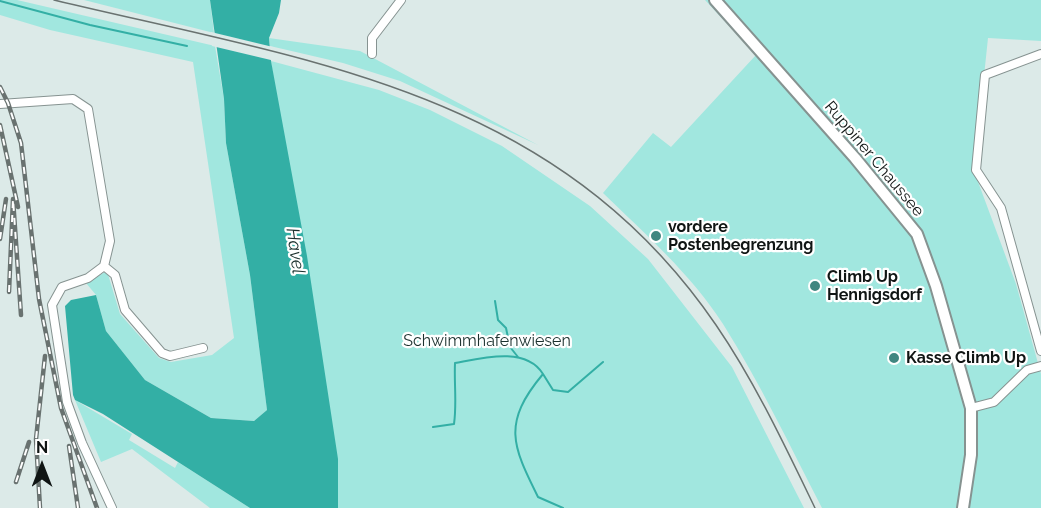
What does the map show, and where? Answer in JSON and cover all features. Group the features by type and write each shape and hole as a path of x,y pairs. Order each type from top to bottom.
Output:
{"main road":[{"name":"Ruppiner Chaussee","path":"715,0 911,224 922,245 971,408 971,455 963,508"}],"street":[{"path":"372,54 372,38 401,0"},
{"path":"1041,54 985,75 976,170 1001,208 1041,351"},
{"path":"0,104 73,99 88,109 110,241 104,266 88,278 62,287 54,297 52,305 67,402 82,443 112,508"},
{"path":"104,266 115,274 125,310 155,347 170,356 203,348"},
{"path":"971,408 994,402 1027,370 1041,366"}],"green space":[{"path":"0,0 17,0 215,46 224,99 226,143 250,275 267,410 254,421 211,418 145,380 106,331 96,295 86,283 107,271 120,314 159,358 171,362 212,355 234,338 193,62 50,30 0,15"},
{"path":"84,0 210,0 214,33"},
{"path":"705,0 1041,0 1041,41 988,38 974,171 1016,284 1041,374 1041,508 822,508 750,369 723,324 697,288 603,193 653,133 671,147 756,55"},
{"path":"269,38 360,51 538,145 400,81 343,63 270,46"},
{"name":"Schwimmhafenwiesen","path":"271,61 379,90 430,110 502,146 590,206 648,259 732,367 804,508 333,508"},
{"path":"75,400 132,434 129,440 175,468 178,462 250,508 210,508 132,449 101,462"}],"water":[{"name":"Havel","path":"210,0 281,0 279,13 269,38 271,61 307,256 338,459 338,508 250,508 103,414 75,400 73,395 65,306 71,300 96,295 106,331 145,380 211,418 254,421 267,410 250,275 226,143 224,99"}],"pier":[{"path":"211,32 273,47 275,61 212,46"}],"waterway":[{"path":"0,1 90,25 187,46"},
{"path":"495,301 498,320 506,328 510,347 518,357"},
{"path":"433,427 454,424 455,363 503,356 526,360 535,365 543,374 521,407 515,434 517,448 538,497 563,508"},
{"path":"543,374 553,390 568,392 603,362"}],"tram line":[{"path":"54,0 242,43 333,68 420,97 503,135 580,184 652,246 716,325 757,392 815,508"}],"railway":[{"path":"0,87 8,103 21,143 39,299 61,408 97,508"},
{"path":"0,125 18,207"},
{"path":"0,239 6,199"},
{"path":"9,292 13,199 21,315"},
{"path":"40,508 36,439 45,356"},
{"path":"16,482 29,442"},
{"path":"69,446 78,508"}],"place":[{"name":"vordere Postenbegrenzung","path":"656,236"},
{"name":"Climb Up Hennigsdorf","path":"815,286"},
{"name":"Kasse Climb Up","path":"894,358"}]}
